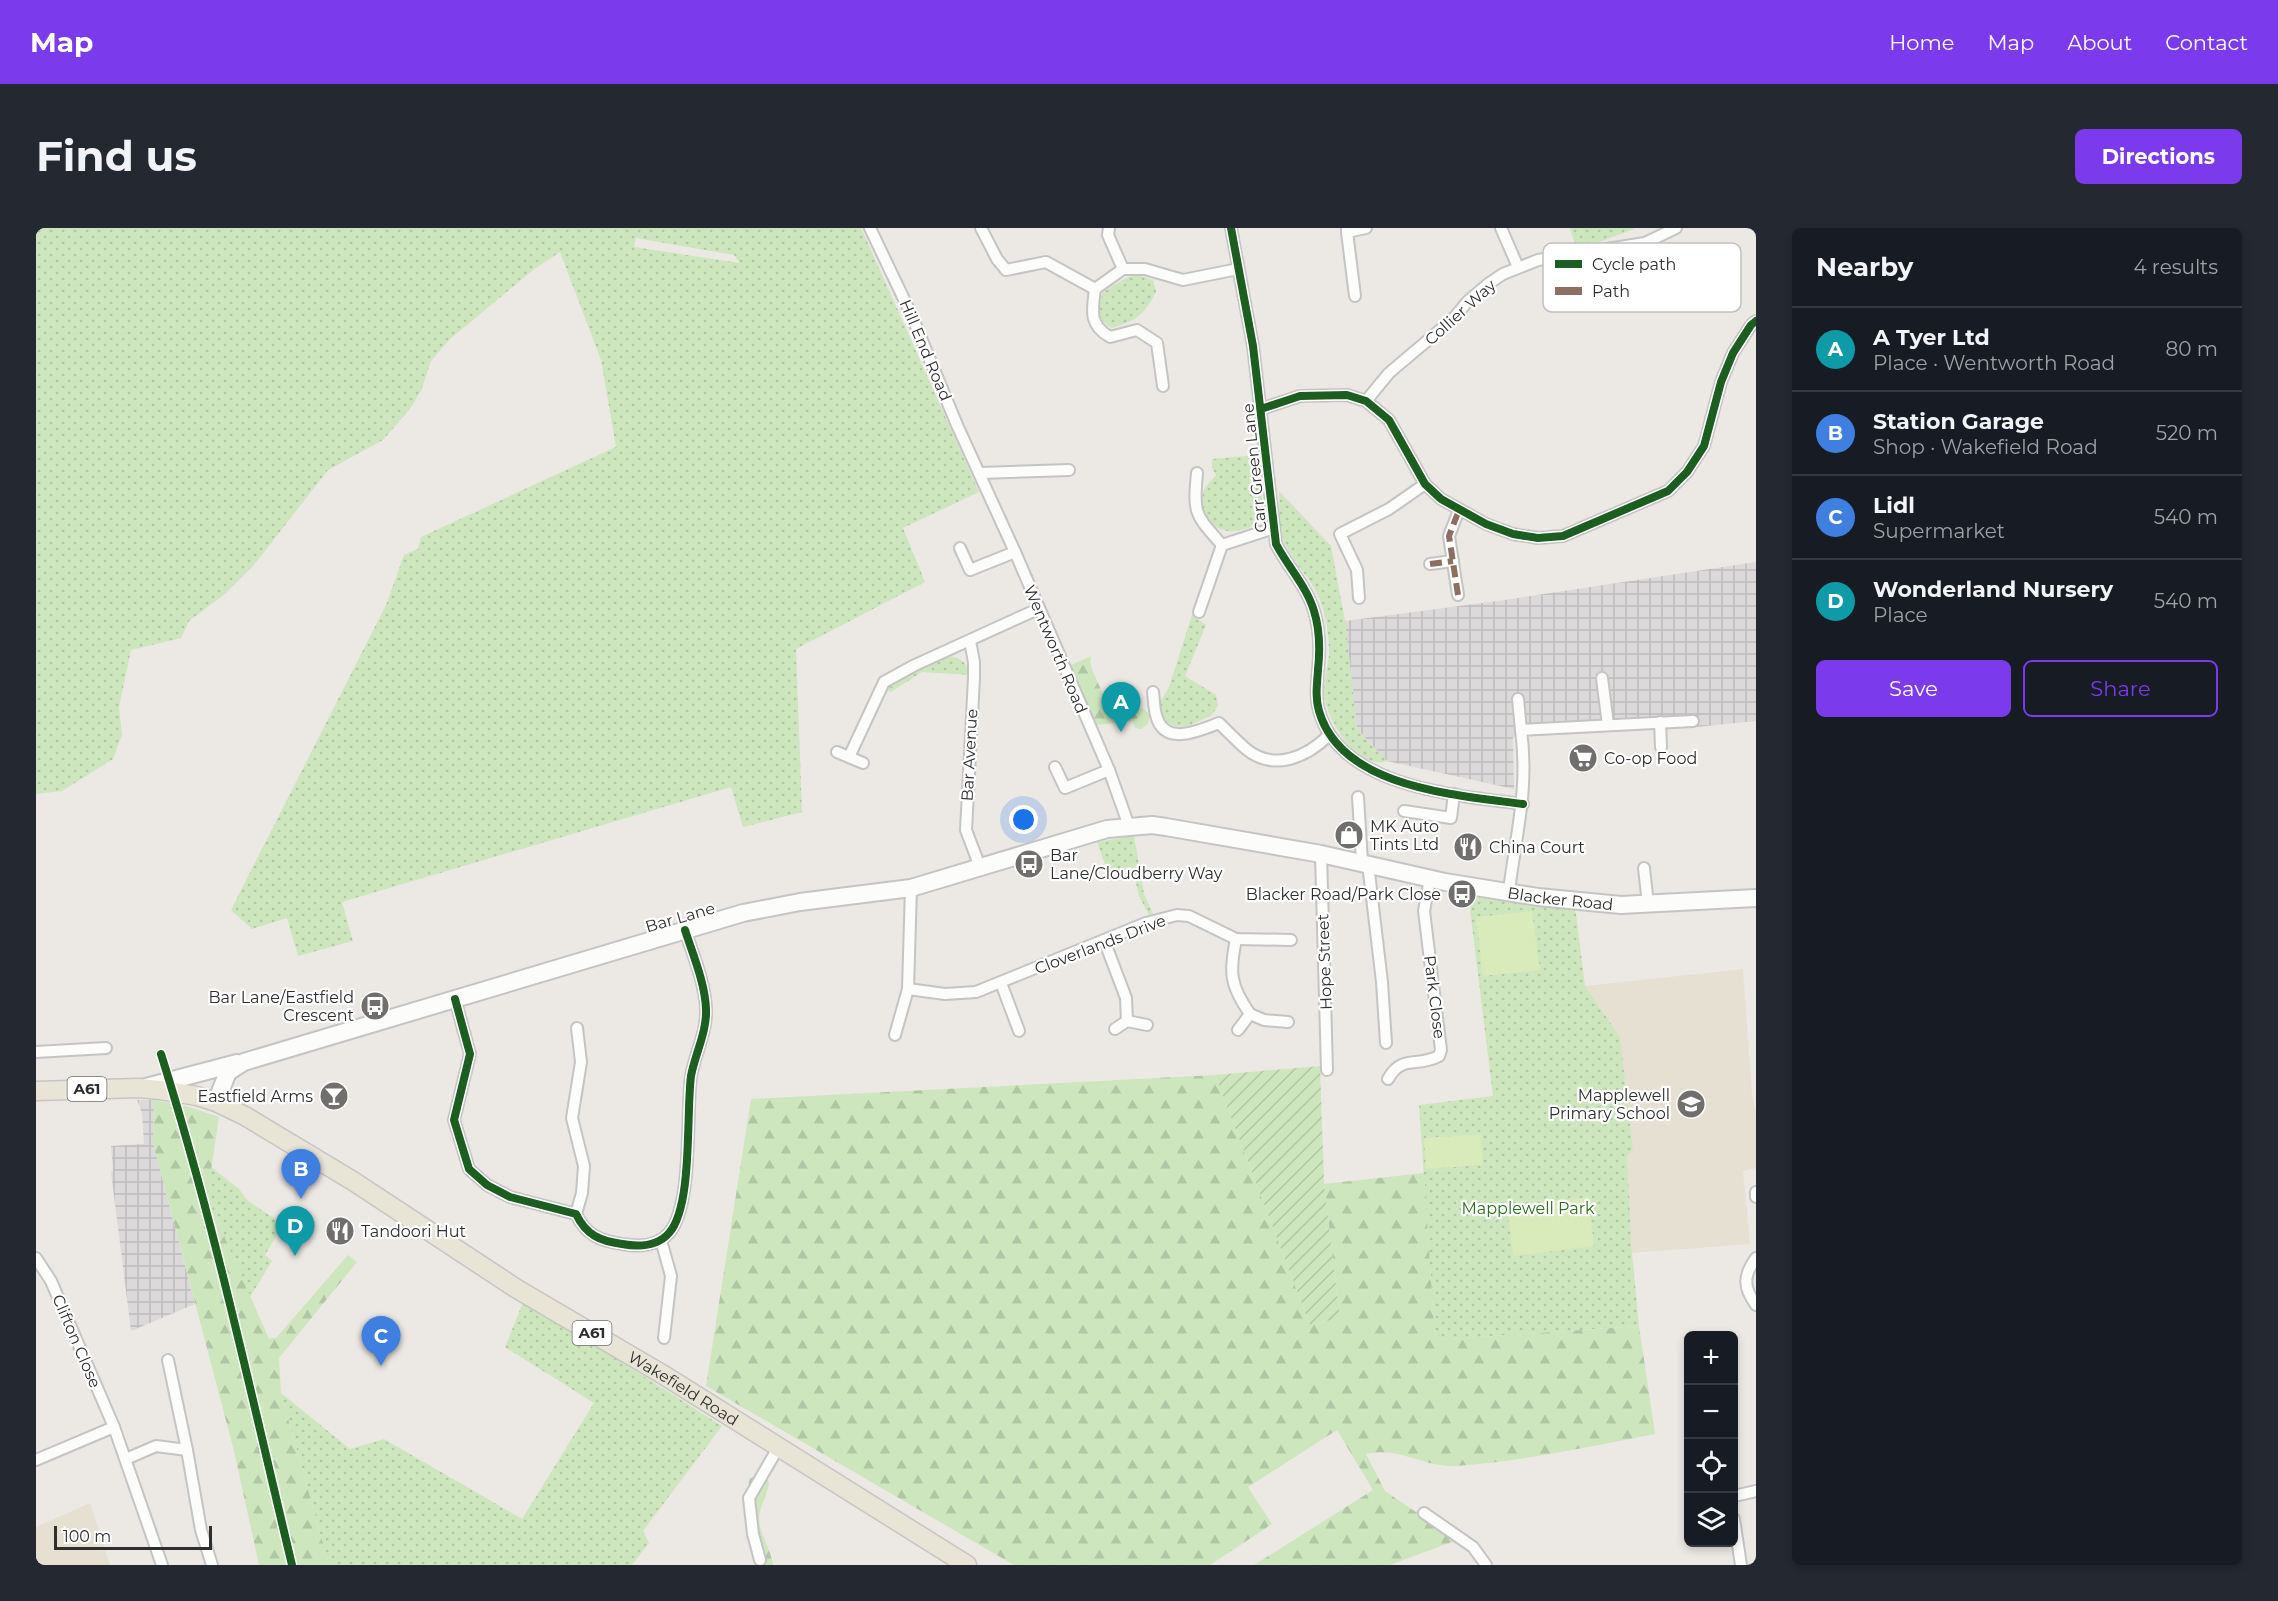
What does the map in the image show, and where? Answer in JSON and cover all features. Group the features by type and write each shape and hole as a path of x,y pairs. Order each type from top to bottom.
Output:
{"main road":[{"name":"Bar Lane","path":"216,1102 228,1072 244,1062 767,907 911,888 1107,829 1129,826"},
{"name":"Blacker Road","path":"1129,826 1166,827 1321,854 1430,879 1594,903 1648,904 1756,898"},
{"path":"139,1088 244,1062"},
{"name":"Wakefield Road","path":"36,1091 139,1088 178,1092 216,1102 264,1126 517,1289 662,1374 967,1565"}],"street":[{"name":"Hill End Road","path":"870,228 912,314 979,473"},
{"path":"981,228 1006,270 1046,262 1095,289"},
{"path":"1109,228 1108,235 1123,269"},
{"name":"Carr Green Lane","path":"1231,228 1253,346 1276,544 1309,598 1314,611 1319,646 1317,699 1319,712 1329,735 1342,751 1381,775 1455,794 1522,804"},
{"path":"1355,296 1347,230 1366,228"},
{"path":"1501,228 1518,267"},
{"name":"Collier Way","path":"1644,243 1676,228"},
{"name":"Collier Way","path":"1366,401 1389,373 1454,319 1468,301 1488,284 1518,267 1543,260"},
{"path":"1163,386 1157,343 1137,330 1110,337 1101,332 1094,322 1095,289 1123,269 1145,269 1183,280 1238,269"},
{"path":"1261,409 1300,396 1347,395 1366,401 1389,420 1425,484 1441,500 1504,530 1538,538 1563,536 1668,491 1687,472 1704,446 1720,382 1733,353 1756,321"},
{"path":"979,473 1069,470"},
{"name":"Wentworth Road","path":"979,473 1108,770 1129,826"},
{"path":"1197,473 1194,505 1200,520 1222,545"},
{"path":"1359,598 1357,570 1340,534 1389,509 1425,484"},
{"path":"1458,594 1449,536 1459,510"},
{"path":"1222,545 1274,528"},
{"path":"1199,612 1222,545"},
{"path":"960,548 970,570 1014,552"},
{"path":"1430,564 1453,561"},
{"path":"849,757 884,682 1038,609"},
{"name":"Bar Avenue","path":"970,641 974,678 966,830 980,867"},
{"path":"1602,678 1608,724"},
{"path":"1153,692 1156,716 1169,732 1188,735 1220,723 1246,749 1268,759 1290,760 1302,755 1329,735"},
{"path":"1509,891 1525,776 1518,699"},
{"path":"1521,730 1693,721"},
{"path":"1659,722 1661,747"},
{"path":"837,752 863,763"},
{"path":"1055,767 1065,788 1108,770"},
{"path":"1404,811 1451,818 1455,794"},
{"path":"1358,797 1365,863 1380,961 1386,1043"},
{"name":"Hope Street","path":"1321,854 1327,1070"},
{"path":"1644,868 1648,904"},
{"name":"Park Close","path":"1388,1079 1394,1068 1402,1063 1433,1059 1439,1056 1441,1050 1424,911 1430,879"},
{"path":"895,1035 908,989 911,888"},
{"name":"Cloverlands Drive","path":"908,989 960,994 976,992 1146,923 1177,915 1189,916 1236,939 1291,940"},
{"path":"456,999 470,1054 454,1120 469,1169 487,1185 510,1197 576,1214 588,1233 596,1238 610,1243 647,1245 661,1240 668,1234 678,1217 687,1173 691,1076 707,1012 703,990 685,930"},
{"path":"1236,939 1230,971 1241,1001 1250,1014 1264,1020 1288,1022"},
{"path":"1104,940 1126,998 1127,1021"},
{"path":"1001,983 1018,1031"},
{"path":"1238,1030 1250,1014"},
{"path":"1115,1029 1127,1021 1147,1025"},
{"path":"576,1028 582,1062 572,1118 584,1166 582,1193 576,1214"},
{"path":"36,1052 106,1048"},
{"path":"1756,1192 1756,1197"},
{"path":"661,1240 670,1276 664,1338"},
{"name":"Clifton Close","path":"36,1258 51,1281 114,1427 162,1565"},
{"path":"1756,1258 1747,1270 1748,1293 1756,1305"},
{"path":"168,1360 201,1530 212,1565"},
{"path":"36,1461 114,1427"},
{"path":"126,1459 156,1446 187,1450"},
{"path":"760,1560 753,1534 749,1498 778,1448"},
{"path":"1738,1495 1756,1491"},
{"path":"1424,1513 1473,1547 1486,1565"},
{"path":"1738,1545 1741,1565"}],"shaded area":[{"path":"1756,562 1756,721 1686,728 1513,737 1514,789 1387,761 1357,729 1345,621 1505,600"},
{"name":"Mapplewell Primary School","path":"1743,969 1752,1094 1756,1114 1756,1168 1743,1171 1750,1244 1632,1253 1620,1037 1585,986"},
{"path":"137,1100 154,1100 153,1143 195,1304 131,1331 111,1172 113,1171 111,1146 144,1144 142,1113"},
{"path":"90,1503 110,1565 36,1565 36,1527"}],"green space":[{"path":"36,228 861,228 979,492 903,528 925,582 796,649 802,812 743,827 731,787 342,902 353,941 298,956 287,918 252,929 231,910 386,605 404,555 418,549 421,537 616,447 601,360 560,252 533,270 449,340 431,361 421,391 410,409 383,440 328,470 254,565 225,594 189,621 181,638 131,650 119,707 122,735 113,759 62,791 36,794","holes":["636,238 734,255 740,263 634,247"]},
{"path":"1570,228 1634,228 1597,243 1574,243"},
{"path":"1138,275 1153,280 1156,292 1139,316 1112,328 1103,321 1099,313 1103,292 1128,277"},
{"path":"1259,455 1263,516 1259,523 1231,531 1215,526 1206,516 1202,503 1204,490 1216,475 1212,468 1212,459"},
{"path":"1279,491 1331,546 1345,621 1357,729 1387,761 1376,762 1355,751 1337,729 1326,705 1324,685 1329,654 1325,619 1316,591 1284,542 1280,523"},
{"path":"1192,615 1206,625 1185,676 1216,695 1218,705 1212,715 1182,727 1169,724 1162,719 1158,705 1169,687"},
{"path":"948,656 963,661 970,675 922,672 891,692 885,689 889,684"},
{"path":"1091,656 1092,670 1109,705 1125,713 1143,708 1150,715 1148,724 1141,729 1135,728 1133,721 1097,725 1067,667"},
{"path":"1134,836 1144,894 1153,914 1149,915 1139,896 1132,866 1109,875 1097,842"},
{"name":"Mapplewell Park","path":"1468,893 1575,906 1585,986 1620,1037 1633,1149 1627,1157 1632,1253 1639,1326 1435,1340 1419,1105 1493,1096"},
{"path":"1532,911 1540,970 1483,976 1476,917"},
{"path":"1320,1066 1324,1184 1340,1318 1310,1325 1215,1075"},
{"path":"1215,1075 1310,1325 1340,1318 1324,1184 1424,1173 1435,1340 1639,1326 1655,1434 1581,1449 1456,1466 1434,1464 1390,1453 1366,1454 1385,1491 1457,1540 1390,1565 1254,1565 1373,1490 1337,1430 1248,1487 1272,1524 1210,1565 1014,1565 706,1386 751,1099"},
{"path":"154,1100 186,1106 219,1117 207,1197 269,1339 277,1337 348,1255 357,1262 279,1358 281,1393 329,1565 259,1565 234,1451 153,1143"},
{"path":"1481,1134 1483,1165 1426,1169 1424,1138"},
{"path":"211,1167 239,1189 248,1201 283,1224 265,1255 272,1261 250,1297 207,1197"},
{"path":"1588,1197 1594,1246 1513,1256 1507,1207"},
{"path":"524,1300 722,1426 643,1531 649,1543 632,1565 329,1565 281,1393 350,1449 384,1439 522,1519 594,1403 505,1347"},
{"path":"758,1475 766,1477 769,1482 759,1519 773,1565 762,1565 751,1523 749,1479"}],"marked path":[{"path":"1458,595 1449,536 1459,510"},
{"path":"1430,564 1453,561"}],"cycle path":[{"path":"1231,228 1253,346 1276,544 1307,594 1314,611 1319,640 1317,701 1331,737 1351,757 1376,772 1404,783 1435,791 1523,804"},
{"path":"1261,409 1300,396 1347,395 1366,401 1389,420 1425,484 1441,499 1486,524 1513,534 1538,538 1563,536 1668,491 1687,472 1704,446 1721,382 1733,353 1756,321"},
{"path":"455,999 470,1054 454,1120 469,1169 487,1185 510,1197 576,1214 584,1227 600,1239 641,1246 653,1243 669,1233 677,1220 682,1202 687,1159 691,1076 706,1018 703,989 685,930"},
{"path":"161,1054 215,1244 292,1565"}],"place":[{"name":"A Tyer Ltd","path":"1121,732"},
{"name":"Co-op Food","path":"1583,758"},
{"name":"MK Auto Tints Ltd","path":"1349,835"},
{"name":"China Court","path":"1468,847"},
{"name":"Bar Lane/Cloudberry Way","path":"1029,864"},
{"name":"Blacker Road/Park Close","path":"1462,894"},
{"name":"Bar Lane/Eastfield Crescent","path":"375,1006"},
{"name":"Eastfield Arms","path":"334,1096"},
{"name":"Mapplewell Primary School","path":"1691,1104"},
{"name":"Station Garage","path":"301,1199"},
{"name":"Tandoori Hut","path":"340,1231"},
{"name":"Wonderland Nursery","path":"295,1256"},
{"name":"Lidl","path":"381,1366"}]}
